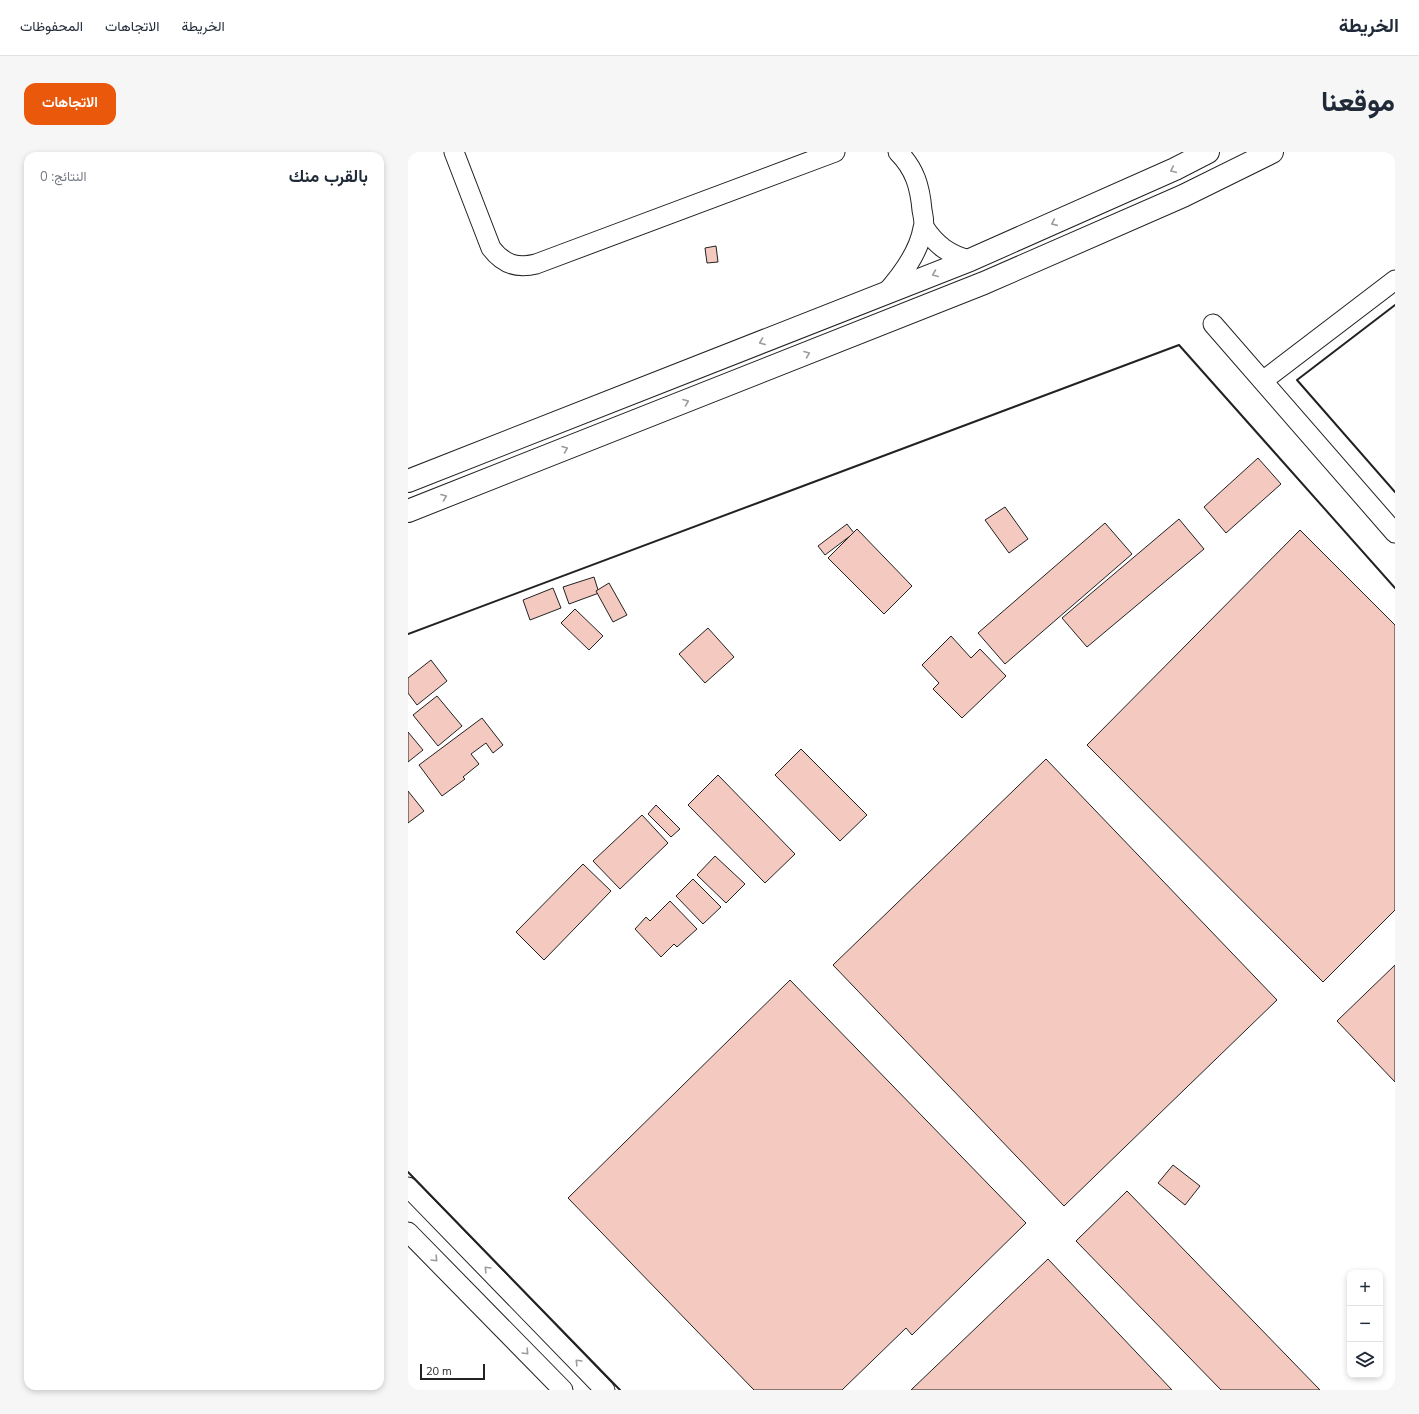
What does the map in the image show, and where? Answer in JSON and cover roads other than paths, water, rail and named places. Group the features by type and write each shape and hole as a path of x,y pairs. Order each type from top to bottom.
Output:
{"highway":[{"path":"408,481 970,260 1174,170 1208,152"},
{"path":"408,511 984,283 1183,196 1272,152"}],"street":[{"path":"454,152 491,248 502,261 519,266 536,264 835,152"},
{"path":"898,152 912,169 917,181 924,228 938,246 959,257 970,260"},
{"path":"884,294 912,256 924,228"},
{"path":"1264,380 1395,280"},
{"path":"1213,324 1264,380 1395,533"},
{"path":"408,1187 605,1390"},
{"path":"408,1232 563,1390"}]}
